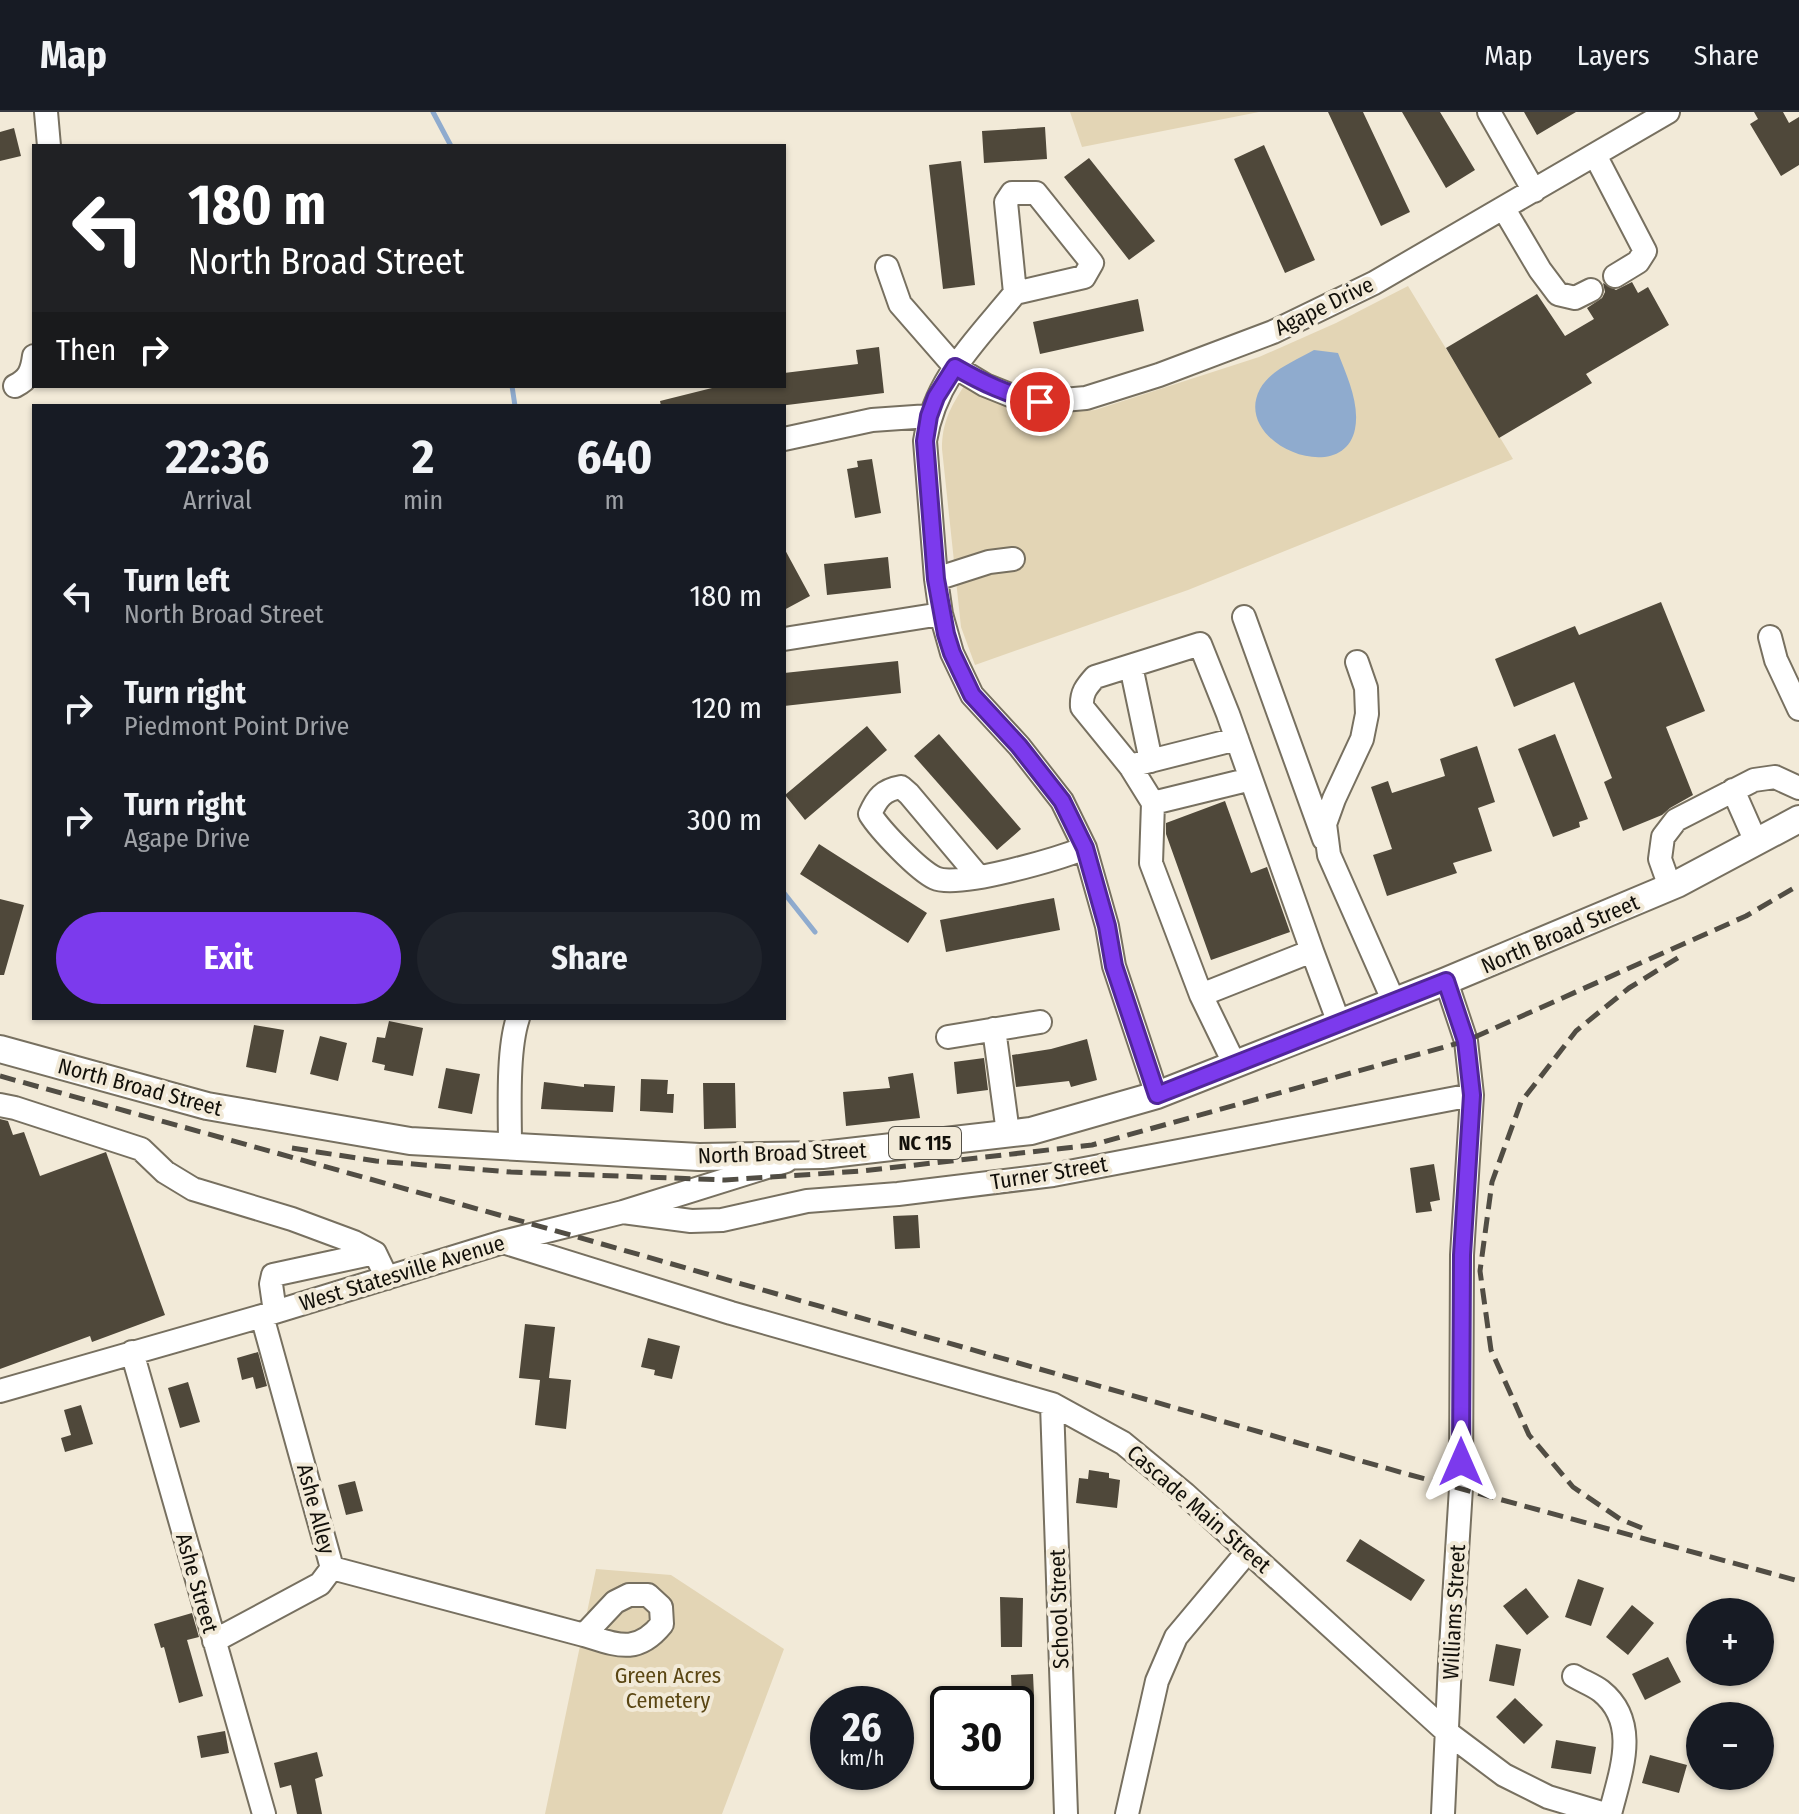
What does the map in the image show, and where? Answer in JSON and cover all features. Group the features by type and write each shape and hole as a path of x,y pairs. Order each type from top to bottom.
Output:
{"main road":[{"name":"North Broad Street","path":"0,1049 207,1106 410,1141 699,1157 803,1156 1031,1131 1157,1095 1446,981 1670,887 1799,819"}],"street":[{"path":"46,112 49,144"},
{"path":"1489,112 1534,191"},
{"name":"Agape Drive","path":"887,267 900,304 955,367 985,385 1015,397 1040,402 1086,398 1159,375 1273,332 1374,283 1668,112"},
{"path":"1595,155 1645,251 1638,262 1615,276"},
{"path":"1015,293 1006,202 1012,193 1036,193 1092,263 1084,277 1015,293 940,389 929,416 925,441 941,614 952,653 972,695 1019,746 1062,801 1085,848 1107,926 1114,966 1157,1095"},
{"path":"1504,209 1558,294 1575,298 1591,290"},
{"path":"15,386 23,382 32,367"},
{"path":"786,439 872,420 929,416"},
{"path":"936,579 989,562 1013,559"},
{"path":"786,639 941,614"},
{"path":"1244,617 1329,855 1394,1002"},
{"path":"1770,637 1776,660 1799,709"},
{"path":"1140,763 1082,707 1084,689 1095,677 1200,644 1339,1023"},
{"path":"1329,855 1325,824 1362,739 1367,714 1366,688 1357,662"},
{"path":"1131,666 1140,763 1153,803 1151,863 1201,995 1235,1065"},
{"path":"1140,763 1237,739"},
{"path":"1670,887 1660,859 1663,837 1676,820 1754,780 1775,777 1799,788"},
{"path":"1153,803 1251,779"},
{"path":"978,876 901,787 890,789 878,797 870,814 880,831 935,878 947,881 978,876 1048,862 1085,848"},
{"path":"1733,790 1756,842"},
{"path":"1201,995 1312,951"},
{"name":"Williams Street","path":"1443,1814 1461,1488 1462,1255 1472,1095 1466,1041 1446,981"},
{"path":"510,1147 511,1078 517,1020"},
{"path":"948,1037 1040,1022"},
{"path":"994,1029 1008,1133"},
{"name":"Turner Street","path":"623,1212 691,1221 722,1220 807,1201 898,1194 1053,1175 1472,1095"},
{"path":"0,1105 141,1149 165,1172 193,1189 292,1219 354,1242 375,1253 387,1278"},
{"name":"West Statesville Avenue","path":"0,1391 269,1314 503,1242 623,1212 803,1156"},
{"name":"Cascade Main Street","path":"503,1242 731,1313 1052,1404 1123,1443 1185,1494 1448,1733 1504,1775 1548,1797 1608,1814"},
{"name":"Ashe Alley","path":"214,1641 320,1584 332,1568 269,1314 273,1275 375,1253"},
{"name":"Ashe Street","path":"132,1352 264,1814"},
{"name":"School Street","path":"1052,1404 1066,1814"},
{"path":"1127,1814 1157,1681 1176,1637 1248,1551"},
{"path":"332,1568 584,1635"},
{"path":"1574,1676 1601,1691 1617,1708 1625,1728 1625,1755 1608,1814"}],"green space":[{"path":"1070,112 1259,112 1082,147"},
{"path":"1408,286 1513,459 1188,590 975,665 961,627 942,449 948,416 964,386 992,401 1026,411 1057,413 1095,410 1259,357 1336,323"},
{"name":"Green Acres Cemetery","path":"596,1569 671,1575 784,1649 722,1814 545,1814"}],"water":[{"path":"1314,350 1338,353 1354,400 1355,429 1346,447 1331,456 1312,457 1292,452 1274,441 1261,426 1255,409 1260,389 1270,376"}],"building":[{"path":"1328,112 1363,112 1410,212 1381,226"},
{"path":"1402,112 1440,112 1475,170 1446,188"},
{"path":"1524,112 1576,112 1537,135"},
{"path":"1754,112 1783,112 1789,123 1799,117 1799,165 1781,176 1750,124 1758,119"},
{"path":"1045,127 1047,159 984,163 982,131"},
{"path":"14,128 21,156 0,161 0,132"},
{"path":"1264,145 1315,260 1285,273 1234,159"},
{"path":"1089,158 1155,241 1129,260 1064,177"},
{"path":"961,161 975,285 943,289 929,165"},
{"path":"1632,282 1638,293 1648,287 1669,325 1586,374 1592,383 1499,438 1446,348 1537,294 1565,336 1594,319 1587,308 1602,298 1605,292 1603,283 1616,290"},
{"path":"1138,299 1144,331 1040,354 1033,322"},
{"path":"879,347 884,393 786,405 661,404 660,401 712,388 786,388 786,373 858,364 856,350"},
{"path":"872,459 881,513 855,518 847,469 858,467 857,461"},
{"path":"786,552 810,596 786,609"},
{"path":"888,557 891,588 827,595 824,564"},
{"path":"1661,602 1705,711 1666,727 1693,795 1662,815 1623,831 1604,782 1612,778 1574,682 1514,707 1495,659 1575,626 1579,635"},
{"path":"898,661 901,693 786,706 786,673"},
{"path":"867,726 887,750 805,820 786,794"},
{"path":"939,734 1021,829 997,850 914,756"},
{"path":"1555,734 1588,819 1579,822 1580,827 1553,837 1518,749"},
{"path":"1477,746 1495,802 1478,808 1492,851 1453,863 1457,873 1387,896 1373,855 1392,849 1371,787 1388,781 1392,793 1445,776 1440,759"},
{"path":"1225,801 1251,873 1267,867 1290,932 1211,960 1166,834 1166,823"},
{"path":"819,844 927,913 908,943 800,874"},
{"path":"1054,898 1060,930 946,952 940,920"},
{"path":"0,899 24,905 4,975 0,975"},
{"path":"389,1021 423,1028 413,1076 384,1070 385,1065 372,1062 377,1037 385,1038"},
{"path":"254,1025 284,1030 276,1073 246,1067"},
{"path":"320,1036 347,1043 338,1081 310,1074"},
{"path":"1087,1039 1097,1080 1071,1087 1069,1081 1016,1087 1012,1055"},
{"path":"984,1058 988,1090 957,1094 954,1062"},
{"path":"446,1068 480,1074 472,1114 438,1108"},
{"path":"913,1073 920,1118 846,1126 843,1092 890,1088 888,1077"},
{"path":"641,1079 668,1080 667,1094 674,1094 673,1113 640,1111"},
{"path":"544,1082 584,1087 584,1084 615,1086 613,1112 541,1109"},
{"path":"703,1083 735,1083 736,1128 704,1129"},
{"path":"0,1119 8,1121 13,1135 24,1132 40,1176 106,1152 165,1315 92,1342 90,1336 0,1369"},
{"path":"1434,1164 1440,1200 1430,1202 1432,1211 1416,1213 1410,1168"},
{"path":"918,1215 920,1248 895,1249 893,1216"},
{"path":"525,1324 555,1327 549,1378 571,1380 566,1429 535,1425 540,1380 519,1378"},
{"path":"648,1338 680,1346 672,1379 654,1375 655,1370 641,1367"},
{"path":"258,1352 267,1386 256,1389 253,1377 242,1380 237,1358"},
{"path":"188,1382 200,1422 180,1428 168,1388"},
{"path":"81,1405 93,1444 65,1452 61,1438 71,1435 64,1410"},
{"path":"1089,1470 1109,1473 1109,1478 1120,1480 1117,1508 1076,1503 1079,1478 1088,1479"},
{"path":"355,1481 363,1511 346,1515 338,1485"},
{"path":"1360,1539 1425,1580 1411,1601 1346,1561"},
{"path":"1578,1579 1604,1588 1591,1626 1565,1617"},
{"path":"1526,1588 1549,1617 1527,1635 1503,1606"},
{"path":"1000,1597 1023,1598 1022,1647 1001,1647"},
{"path":"1632,1605 1654,1623 1628,1655 1606,1637"},
{"path":"192,1613 199,1637 187,1640 203,1696 179,1703 164,1647 161,1648 154,1624"},
{"path":"1496,1644 1521,1649 1514,1686 1489,1681"},
{"path":"1668,1657 1681,1682 1645,1700 1632,1674"},
{"path":"1033,1674 1034,1686 1012,1686 1011,1675"},
{"path":"1515,1698 1543,1725 1524,1744 1496,1717"},
{"path":"225,1731 229,1753 201,1758 197,1736"},
{"path":"1556,1740 1596,1747 1591,1774 1551,1768"},
{"path":"317,1752 323,1776 315,1779 322,1814 297,1814 291,1785 280,1788 274,1763"},
{"path":"1650,1755 1686,1765 1679,1793 1642,1783"}],"waterway":[{"path":"433,112 450,144"},
{"path":"512,388 515,404"},
{"path":"786,896 815,932"}],"railway":[{"path":"292,1148 376,1161 511,1172 725,1180 862,1171 1092,1145 1466,1041 1746,916 1799,885"},
{"path":"1642,1528 1620,1519 1573,1487 1529,1435 1491,1350 1480,1271 1492,1182 1521,1102 1576,1031 1629,988 1684,954"},
{"path":"0,1076 1407,1474 1799,1581"}],"route":[{"path":"1040,402 1015,397 985,385 955,367 944,381 929,416 925,441 936,579 941,614 952,653 972,695 1019,746 1062,801 1085,848 1107,926 1114,966 1157,1095 1446,981 1466,1041 1472,1095 1462,1255 1461,1462"}]}
